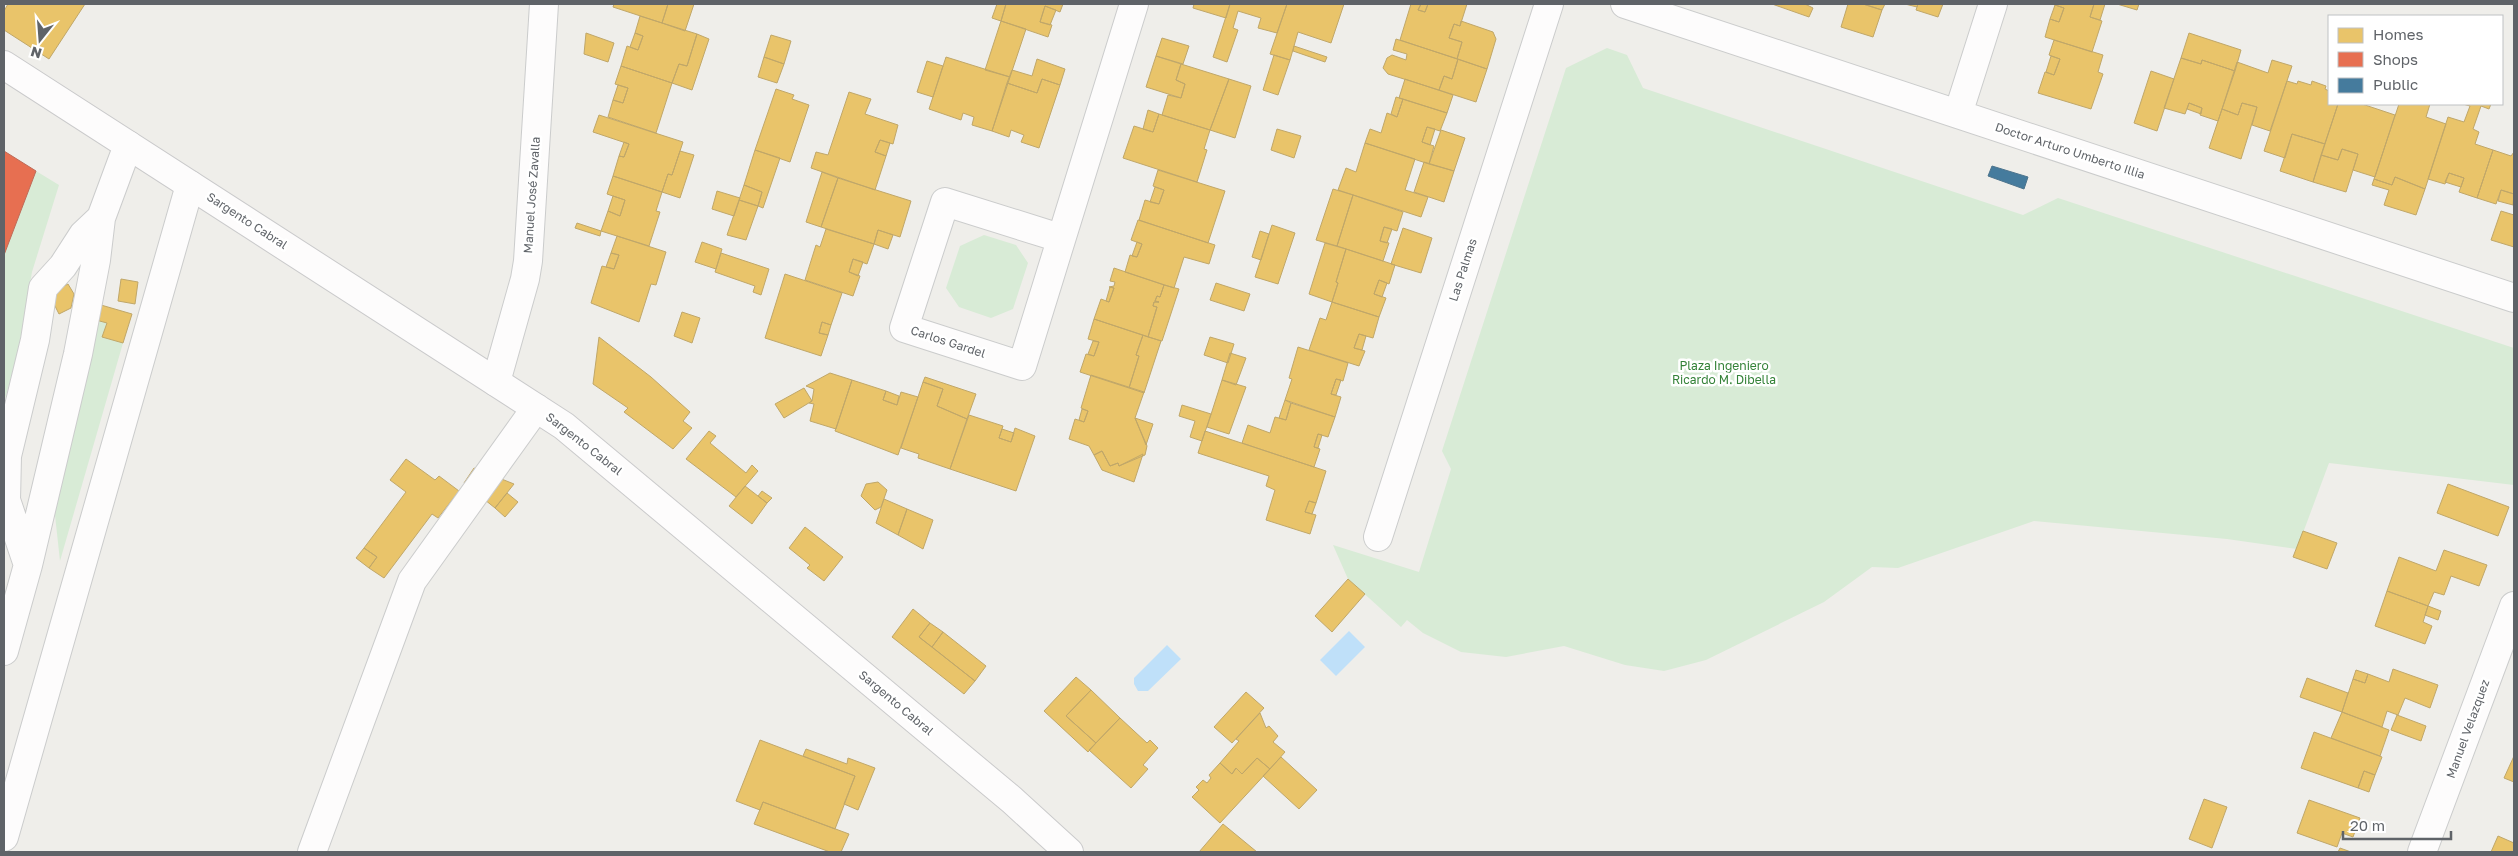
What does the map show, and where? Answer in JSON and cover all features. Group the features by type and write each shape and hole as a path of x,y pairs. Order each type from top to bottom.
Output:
{"street":[{"name":"Manuel José Zavalla","path":"496,382 528,261 544,4"},
{"name":"Carlos Gardel","path":"1060,238 945,202 904,328 1022,366 1060,238 1134,4"},
{"name":"Las Palmas","path":"1378,537 1549,4"},
{"name":"Doctor Arturo Umberto Illia","path":"1625,4 2514,298"},
{"path":"1958,114 1993,4"},
{"name":"Sargento Cabral","path":"4,65 564,426 1012,800 1069,852"},
{"path":"4,651 28,565 78,354 96,260 101,218 128,145"},
{"path":"4,837 190,185"},
{"path":"28,565 6,500 7,456 35,340 43,288 63,266 83,235 101,218"},
{"path":"312,852 412,581 536,408"},
{"name":"Manuel Velazquez","path":"2422,852 2513,612"}],"green space":[{"name":"Plaza Ingeniero Ricardo M. Dibella","path":"1607,48 1627,55 1643,88 2023,215 2058,198 2514,348 2514,485 2329,463 2297,549 2227,539 2034,521 1898,568 1872,567 1824,602 1706,660 1664,671 1625,665 1564,646 1506,657 1461,652 1423,633 1407,620 1401,627 1348,579 1333,545 1419,572 1451,469 1442,451 1566,68"},
{"path":"36,171 59,185 32,272 18,353 4,402 4,255"},
{"path":"984,235 1016,245 1028,263 1013,309 991,318 959,307 946,288 960,246"},
{"path":"96,320 107,323 102,337 123,343 60,561 54,506"}],"water":[{"path":"1349,631 1365,647 1336,676 1320,660"},
{"path":"1167,645 1181,659 1148,691 1138,691 1134,684 1134,678"}],"building: Homes":[{"path":"8,4 85,4 49,59 4,30 4,11"},
{"path":"614,4 668,4 662,23 613,7"},
{"path":"668,4 694,4 685,31 662,23"},
{"path":"997,4 1006,4 1001,21 992,18"},
{"path":"1006,4 1063,4 1060,12 1045,6 1040,22 1052,25 1048,37 1001,21"},
{"path":"1194,4 1230,4 1226,18 1193,8"},
{"path":"1230,4 1287,4 1277,33 1258,28 1261,18 1238,11 1233,28 1238,30 1227,62 1213,57"},
{"path":"1287,4 1344,4 1331,43 1298,32 1290,60 1270,54"},
{"path":"1411,4 1421,4 1418,10 1425,12 1428,4 1467,4 1460,26 1454,24 1449,38 1462,42 1457,59 1400,40"},
{"path":"1421,4 1428,4 1425,12 1418,10"},
{"path":"1772,4 1805,4 1813,8 1809,17"},
{"path":"1848,4 1863,4 1882,10 1873,37 1841,27"},
{"path":"1863,4 1885,4 1882,10"},
{"path":"1905,4 1918,4 1917,7"},
{"path":"1918,4 1943,4 1938,17 1916,10"},
{"path":"2052,4 2094,4 2090,17 2102,21 2092,52 2045,37 2050,19 2059,22 2064,8"},
{"path":"2094,4 2105,4 2100,20 2090,17"},
{"path":"2117,4 2139,4 2137,10"},
{"path":"2055,5 2064,8 2059,22 2050,19"},
{"path":"1045,6 1056,10 1050,25 1040,22"},
{"path":"640,16 697,34 687,66 679,64 672,83 621,66 627,46 638,50 643,36 635,33"},
{"path":"1001,21 1026,29 1010,77 985,70"},
{"path":"1461,21 1493,32 1496,39 1487,69 1457,59 1462,42 1449,38 1454,24 1460,26"},
{"path":"586,33 614,43 608,62 584,54"},
{"path":"635,33 643,36 638,50 630,47"},
{"path":"2189,33 2241,50 2235,71 2202,60 2201,64 2181,58"},
{"path":"697,34 709,39 692,90 672,83 679,64 687,66"},
{"path":"771,35 791,41 784,64 764,57"},
{"path":"1162,38 1189,46 1183,64 1156,56"},
{"path":"1396,39 1458,59 1452,79 1444,76 1439,90 1388,74 1383,68 1387,58 1392,55 1406,60 1407,54 1393,50"},
{"path":"2054,40 2103,55 2098,72 2103,74 2091,109 2038,93 2045,72 2054,75 2060,59 2049,55"},
{"path":"1294,46 1327,57 1325,62 1293,51"},
{"path":"1274,55 1290,60 1278,95 1263,90"},
{"path":"1156,56 1181,64 1176,80 1185,84 1181,98 1146,87"},
{"path":"2051,56 2060,59 2054,75 2046,72"},
{"path":"764,57 784,64 777,83 758,77"},
{"path":"946,57 1010,77 992,131 972,125 974,117 963,113 961,120 929,109"},
{"path":"2181,58 2201,64 2202,60 2235,71 2218,121 2200,115 2202,108 2189,103 2185,114 2164,108"},
{"path":"1037,59 1065,69 1060,85 1042,79 1037,93 1007,83 1012,70 1032,76"},
{"path":"1458,59 1487,69 1476,102 1439,90 1444,76 1452,79"},
{"path":"2272,60 2292,66 2270,131 2252,125 2257,107 2242,103 2238,115 2222,109 2237,62 2268,73"},
{"path":"927,61 943,66 933,97 917,92"},
{"path":"1181,64 1229,79 1210,130 1162,115 1168,95 1181,98 1185,84 1176,80"},
{"path":"621,66 672,83 656,133 608,117 613,100 623,103 628,88 615,84"},
{"path":"2151,71 2174,79 2157,131 2134,123"},
{"path":"1042,79 1060,85 1039,148 1021,142 1024,135 1011,130 1009,137 992,131 1007,83 1037,93"},
{"path":"1229,79 1251,86 1235,138 1210,130"},
{"path":"1405,79 1453,95 1447,113 1399,98"},
{"path":"2287,81 2297,84 2298,81 2311,85 2312,81 2326,86 2325,89 2328,90 2328,105 2338,105 2325,144 2292,134 2285,158 2264,151"},
{"path":"618,85 628,88 623,103 613,100"},
{"path":"776,89 794,95 792,99 809,105 790,162 755,150"},
{"path":"849,92 871,99 865,114 898,125 893,144 880,140 875,152 886,156 875,190 811,168 816,152 828,155"},
{"path":"1396,97 1403,99 1397,117 1391,114"},
{"path":"1403,99 1447,113 1440,131 1427,127 1422,142 1434,146 1429,164 1365,143 1370,129 1381,133 1387,113 1397,117"},
{"path":"2189,103 2202,108 2201,114 2187,109"},
{"path":"2242,103 2257,107 2241,159 2209,148 2222,109 2238,115"},
{"path":"2338,105 2365,105 2395,115 2375,177 2353,170 2358,154 2342,149 2338,160 2321,155"},
{"path":"2399,105 2430,105 2426,117 2446,124 2425,189 2395,177 2392,185 2374,179"},
{"path":"2466,105 2491,105 2489,109 2481,106 2473,129 2479,132 2475,144 2493,150 2477,198 2459,192 2464,178 2449,173 2445,184 2428,179 2448,117 2464,122 2470,106"},
{"path":"1148,110 1159,114 1153,132 1143,129"},
{"path":"1159,114 1210,130 1204,149 1207,150 1197,182 1123,158 1134,126 1153,132"},
{"path":"599,115 683,142 672,175 668,174 662,192 613,176 619,156 624,157 629,144 593,132"},
{"path":"1427,127 1435,129 1430,145 1422,142"},
{"path":"1277,129 1301,136 1294,158 1271,150"},
{"path":"1441,130 1465,138 1454,171 1429,164"},
{"path":"2292,134 2325,144 2313,182 2280,171"},
{"path":"880,140 890,143 886,156 875,152"},
{"path":"624,142 629,144 624,157 619,156"},
{"path":"1365,143 1415,159 1405,190 1428,197 1421,217 1338,190 1346,168 1356,172"},
{"path":"2342,149 2358,154 2346,192 2313,182 2321,155 2338,160"},
{"path":"755,150 780,158 763,208 758,206 762,192 744,185"},
{"path":"2493,150 2511,156 2514,152 2514,194 2501,190 2496,204 2477,198"},
{"path":"680,151 694,155 680,198 662,192 668,174 672,175"},
{"path":"1424,162 1454,171 1444,202 1414,192"},
{"path":"1158,170 1225,191 1208,243 1139,220 1145,200 1159,204 1164,190 1153,186"},
{"path":"822,172 838,178 821,227 806,222"},
{"path":"2449,173 2464,178 2461,187 2445,182"},
{"path":"613,176 662,192 656,211 660,212 649,246 601,231 608,211 620,216 625,200 607,194"},
{"path":"2395,177 2425,189 2416,215 2384,205 2389,190 2372,185 2374,179 2392,185"},
{"path":"838,178 911,201 900,237 878,230 874,244 821,227"},
{"path":"744,185 762,192 758,206 739,200"},
{"path":"1155,187 1164,190 1159,204 1150,202"},
{"path":"1333,189 1353,195 1337,246 1316,240"},
{"path":"2501,190 2514,194 2513,205 2498,201"},
{"path":"717,191 740,198 734,216 712,209"},
{"path":"1353,195 1403,212 1397,231 1384,227 1380,241 1389,243 1383,261 1337,246"},
{"path":"613,196 625,200 620,216 608,211"},
{"path":"739,200 758,206 746,240 727,235"},
{"path":"2501,211 2514,215 2514,247 2491,240"},
{"path":"1138,220 1215,245 1209,264 1184,257 1174,288 1125,272 1130,255 1137,257 1142,244 1131,240"},
{"path":"577,223 601,231 600,236 575,228"},
{"path":"1272,225 1295,233 1278,284 1255,277"},
{"path":"1384,227 1392,229 1387,243 1380,241"},
{"path":"1403,228 1432,238 1421,273 1391,264"},
{"path":"826,229 874,244 867,264 853,259 849,272 860,276 853,296 805,280 816,245 820,247"},
{"path":"878,230 893,235 888,249 874,244"},
{"path":"1260,231 1269,234 1261,260 1252,257"},
{"path":"617,236 666,252 656,285 651,284 639,322 591,303 602,266 614,269 619,255 611,253"},
{"path":"702,242 722,249 716,269 695,262"},
{"path":"1137,242 1142,244 1137,257 1132,256"},
{"path":"1325,243 1346,249 1332,302 1309,294"},
{"path":"1346,249 1395,265 1389,284 1379,280 1374,294 1386,298 1379,317 1332,302"},
{"path":"611,253 619,255 614,269 606,267"},
{"path":"721,253 769,269 761,295 753,292 755,286 715,272"},
{"path":"853,259 863,262 858,276 849,272"},
{"path":"1114,268 1164,285 1160,297 1157,296 1155,301 1159,302 1154,302 1153,306 1157,307 1148,337 1094,319 1101,299 1109,302 1114,288 1109,287 1114,286 1115,282 1110,281"},
{"path":"785,274 842,293 831,325 822,322 819,333 828,335 821,356 765,338"},
{"path":"121,279 138,282 135,304 118,301"},
{"path":"1379,280 1387,283 1382,297 1374,294"},
{"path":"1216,283 1250,294 1244,311 1210,300"},
{"path":"68,284 74,294 71,308 59,314 53,302 56,290"},
{"path":"1164,285 1179,289 1162,341 1148,337 1157,307 1153,306 1154,302 1159,302 1155,301 1157,296 1160,297"},
{"path":"1110,287 1114,288 1109,302 1106,301"},
{"path":"1332,302 1379,317 1373,338 1359,334 1354,348 1365,351 1359,366 1309,350 1320,318 1326,320"},
{"path":"101,305 132,314 123,343 102,337 107,323 96,320"},
{"path":"682,312 700,318 692,343 674,336"},
{"path":"1094,319 1143,335 1136,355 1139,356 1129,388 1080,372 1086,354 1094,356 1099,342 1088,339"},
{"path":"822,322 831,325 828,335 819,333"},
{"path":"1359,334 1366,336 1362,350 1354,348"},
{"path":"1143,335 1161,341 1144,393 1129,388 1139,356 1136,355"},
{"path":"599,337 651,377 690,412 683,421 692,428 673,449 624,412 628,408 593,384"},
{"path":"1210,337 1234,344 1228,363 1204,355"},
{"path":"1093,341 1099,342 1094,356 1088,354"},
{"path":"1298,347 1348,363 1343,381 1336,379 1331,394 1341,397 1335,417 1285,400 1292,379 1289,378"},
{"path":"1230,353 1246,358 1236,385 1222,380"},
{"path":"830,373 852,380 836,429 810,421 814,404 809,403 812,401 814,389 806,386"},
{"path":"1091,375 1144,392 1135,418 1147,446 1145,455 1119,466 1118,463 1110,466 1102,451 1094,455 1089,446 1069,439 1075,419 1084,422 1088,411 1081,408"},
{"path":"925,377 976,394 967,419 937,406 943,389 923,382"},
{"path":"1336,379 1341,380 1336,395 1331,394"},
{"path":"852,380 886,391 883,400 897,405 901,392 918,397 898,455 835,431"},
{"path":"1222,380 1246,387 1229,434 1207,427"},
{"path":"923,382 943,389 937,406 967,419 950,469 918,458 919,454 901,448"},
{"path":"804,388 812,401 784,418 775,404"},
{"path":"886,391 899,396 897,405 883,400"},
{"path":"1285,400 1291,403 1286,420 1279,418"},
{"path":"1291,403 1335,417 1328,437 1318,434 1314,447 1320,449 1314,467 1242,443 1248,425 1270,433 1275,417 1286,420"},
{"path":"1182,405 1211,414 1202,441 1190,437 1195,421 1179,416"},
{"path":"1082,409 1088,411 1084,422 1079,420"},
{"path":"969,415 1003,426 999,438 1011,442 1015,428 1035,436 1016,491 950,469"},
{"path":"1135,418 1153,424 1146,445"},
{"path":"1002,429 1014,433 1011,442 999,438"},
{"path":"709,431 716,436 710,443 746,473 752,465 758,471 736,497 686,459"},
{"path":"1205,431 1326,471 1316,503 1309,501 1305,512 1316,515 1310,534 1266,520 1275,490 1266,486 1269,476 1198,453"},
{"path":"1318,434 1322,435 1318,448 1314,447"},
{"path":"1102,451 1110,466 1118,463 1119,466 1143,454 1134,482 1102,470 1094,455"},
{"path":"406,459 435,480 439,476 459,491 438,518 432,514 384,578 369,568 377,557 364,548 406,492 390,480"},
{"path":"474,468 514,484 495,508 464,483"},
{"path":"878,482 887,490 881,507 875,510 861,496 866,484"},
{"path":"2448,484 2509,507 2498,536 2437,513"},
{"path":"745,486 767,503 752,524 729,506"},
{"path":"762,491 772,498 767,503 758,496"},
{"path":"507,493 518,502 505,517 495,508"},
{"path":"884,499 907,509 898,535 876,523"},
{"path":"1309,501 1316,503 1312,514 1305,512"},
{"path":"907,509 933,520 923,549 898,535"},
{"path":"805,527 843,557 824,581 807,568 810,565 789,548"},
{"path":"2303,531 2337,543 2327,569 2293,557"},
{"path":"364,548 377,557 369,568 356,558"},
{"path":"2444,550 2487,565 2479,586 2451,576 2444,595 2434,592 2428,606 2387,591 2399,557 2436,571"},
{"path":"1348,579 1365,594 1332,632 1315,616"},
{"path":"2387,591 2428,606 2423,622 2432,626 2425,644 2375,626"},
{"path":"2428,606 2441,611 2438,620 2425,615"},
{"path":"913,609 930,623 919,637 975,681 964,694 892,637"},
{"path":"930,623 943,632 932,647 919,637"},
{"path":"943,632 986,666 975,681 932,647"},
{"path":"2393,669 2438,685 2430,708 2405,698 2398,715 2387,711 2382,727 2342,712 2353,679 2365,683 2368,674 2389,682"},
{"path":"2356,670 2368,674 2365,683 2353,679"},
{"path":"1076,677 1091,690 1066,716 1096,743 1088,752 1044,711"},
{"path":"2307,678 2348,693 2342,712 2300,697"},
{"path":"1091,690 1120,718 1096,743 1066,716"},
{"path":"1246,692 1264,708 1232,743 1214,727"},
{"path":"2342,712 2389,730 2380,756 2331,738"},
{"path":"1260,713 1266,728 1269,726 1278,736 1273,742 1285,752 1270,769 1257,758 1242,774 1236,768 1232,774 1220,763 1239,741 1236,739"},
{"path":"2397,715 2426,726 2421,741 2391,730"},
{"path":"1120,718 1147,743 1150,740 1158,748 1143,765 1148,769 1131,788 1089,750"},
{"path":"2314,732 2382,757 2375,775 2364,771 2358,788 2301,768"},
{"path":"760,740 855,776 835,829 763,802 760,810 736,801"},
{"path":"806,749 847,764 848,758 875,768 858,810 844,804 855,776 803,756"},
{"path":"2514,756 2514,782 2504,778"},
{"path":"1281,757 1317,790 1299,809 1263,776"},
{"path":"1257,758 1270,769 1220,823 1192,797 1199,790 1196,787 1203,780 1207,783 1211,778 1209,775 1220,763 1232,774 1236,768 1242,774"},
{"path":"2364,771 2375,775 2369,792 2358,788"},
{"path":"2204,799 2227,807 2212,848 2189,839"},
{"path":"2309,800 2360,818 2353,837 2342,833 2337,847 2297,833"},
{"path":"763,802 849,834 841,852 830,852 754,824"},
{"path":"1223,824 1257,852 1199,852"},
{"path":"2498,836 2514,843 2514,852 2491,852"},
{"path":"2340,848 2351,852 2338,852"}],"building: Shops":[{"path":"4,151 36,171 4,255"}],"building: Public":[{"path":"1992,166 2028,177 2024,189 1988,176"}]}
